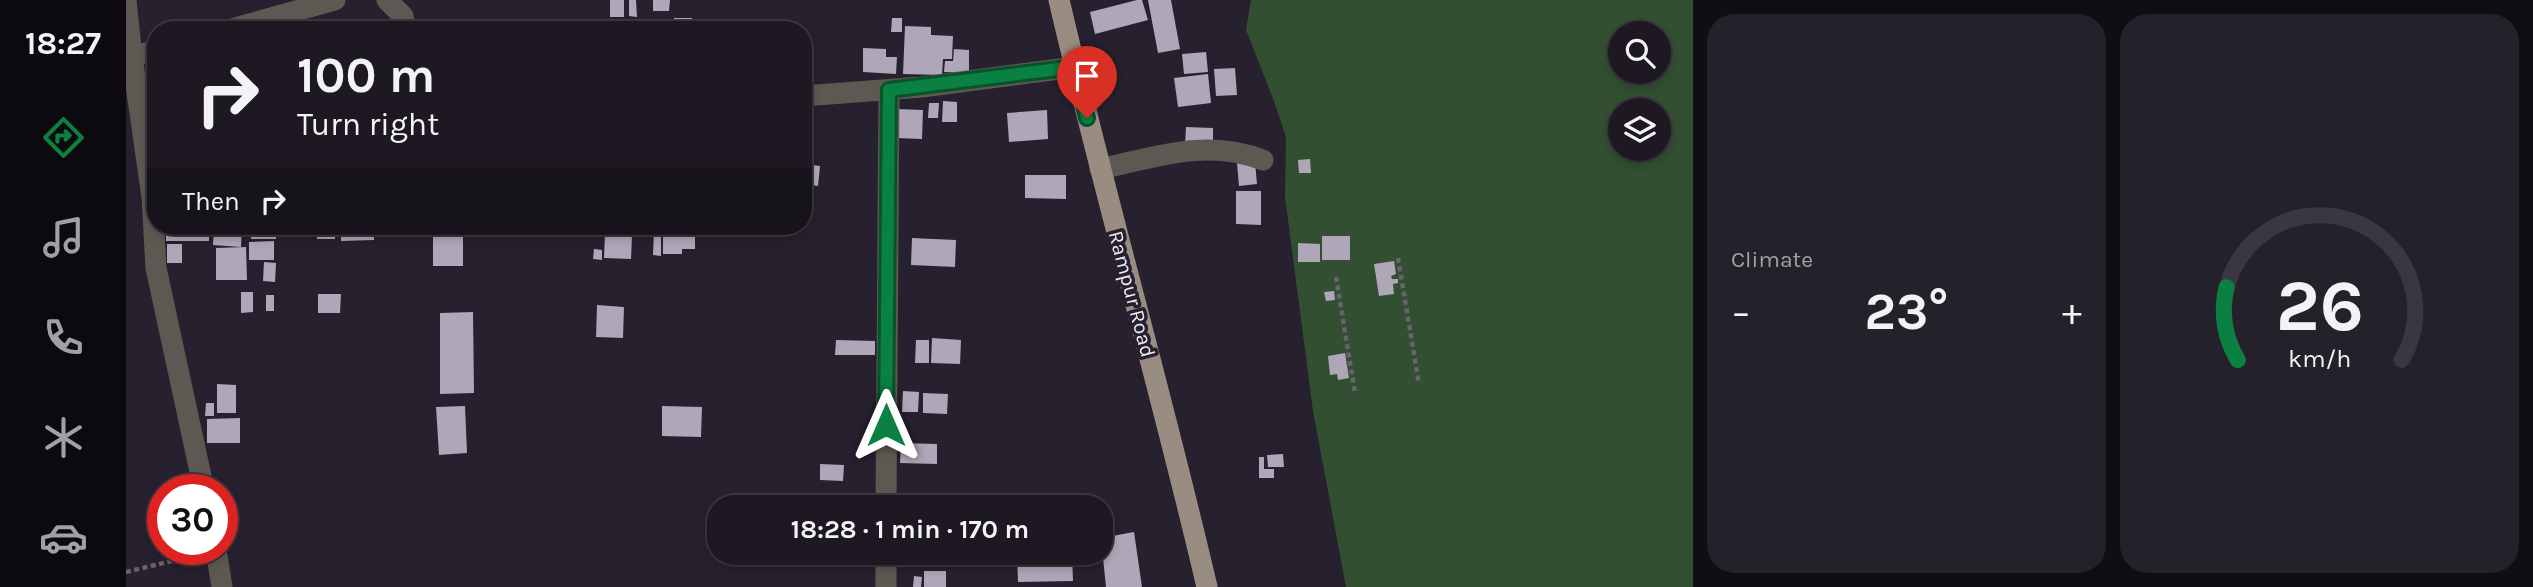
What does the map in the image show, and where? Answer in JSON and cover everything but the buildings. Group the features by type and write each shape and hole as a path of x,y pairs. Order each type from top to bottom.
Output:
{"main road":[{"name":"Rampur Road","path":"1059,0 1100,169 1178,465 1206,587"}],"street":[{"path":"126,0 147,152"},
{"path":"260,21 335,0"},
{"path":"387,0 403,16 404,21"},
{"path":"132,57 147,53"},
{"path":"812,95 889,90 1075,67"},
{"path":"886,495 889,90"},
{"path":"1100,169 1192,149 1242,151 1263,160"},
{"path":"155,235 156,268 201,474"},
{"path":"218,565 222,587"},
{"path":"886,565 886,587"}],"path":[{"path":"1398,258 1419,384"},
{"path":"1336,277 1355,393"},
{"path":"126,572 155,565"}],"green space":[{"path":"1251,0 1693,0 1693,587 1346,587 1313,411 1285,197 1286,137 1246,30"}],"route":[{"path":"886,425 889,90 1075,67 1087,118"}]}
